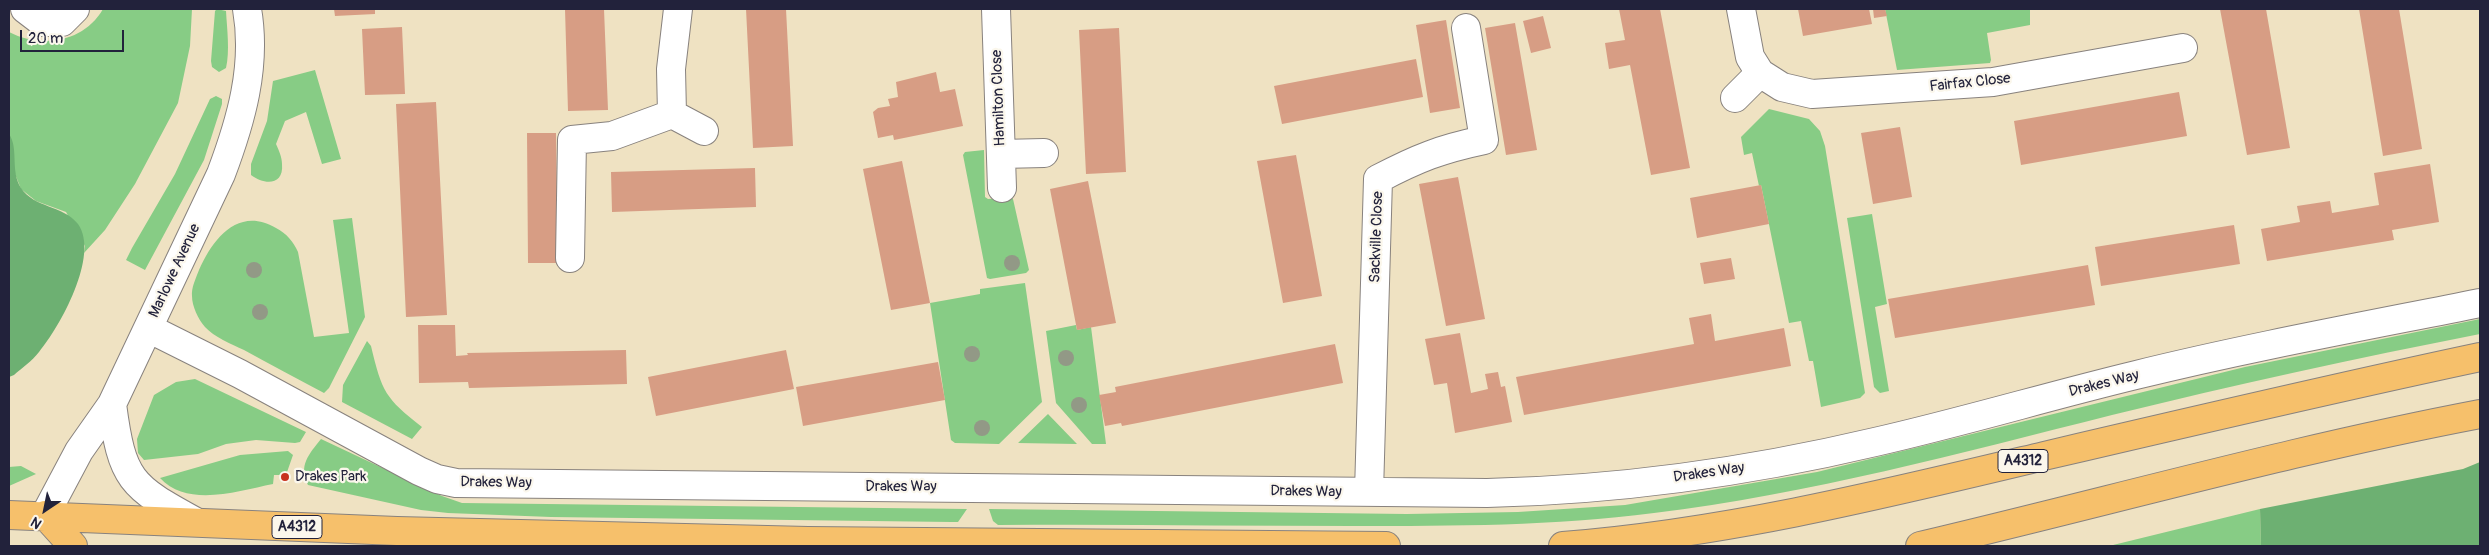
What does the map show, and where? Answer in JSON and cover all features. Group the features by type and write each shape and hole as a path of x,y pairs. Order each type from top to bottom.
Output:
{"main road":[{"name":"A4312","path":"1563,546 1678,534 1819,509 2309,394 2480,357"},
{"path":"1920,546 2286,455 2386,432 2480,414"},
{"name":"A4312","path":"9,515 397,531 808,541 1078,545 1386,546"},
{"path":"45,515 73,546"}],"street":[{"path":"25,9 42,22 62,22 75,9"},
{"name":"Marlowe Avenue","path":"45,515 79,451 112,404 221,174 233,142 248,86 250,42 247,9"},
{"path":"672,114 671,69 678,9"},
{"name":"Hamilton Close","path":"996,9 1002,188"},
{"path":"1735,98 1760,73 1750,57 1741,9"},
{"name":"Sackville Close","path":"1369,492 1378,179 1422,156 1449,147 1484,140 1466,28"},
{"name":"Fairfax Close","path":"1760,73 1769,81 1782,87 1812,94 1992,82 2184,48"},
{"path":"570,258 572,140 612,136 672,114 704,130"},
{"path":"1001,154 1044,153"},
{"name":"Drakes Way","path":"148,328 240,374 418,471 437,479 456,482 1369,492 1548,492 1607,488 1740,469 1878,442 2224,355 2480,303"},
{"path":"112,404 119,450 130,475 156,500 196,522"}],"green space":[{"path":"103,9 192,9 190,46 178,103 135,184 105,230 84,253 85,246 66,212 36,201 21,189 13,169 14,152 9,134 9,32 35,40 61,39 85,29"},
{"path":"217,9 226,11 228,40 226,68 219,72 212,67 211,61 215,11"},
{"path":"1885,9 2030,9 2030,25 1987,33 1990,63 1897,70"},
{"path":"315,70 341,159 322,164 306,112 285,121 276,144 282,161 280,176 272,182 256,178 251,175 251,164 267,121 273,81"},
{"path":"216,96 222,99 222,104 204,160 145,270 126,260 175,174 210,99"},
{"path":"1769,109 1809,119 1820,131 1825,146 1865,393 1860,398 1821,407 1813,361 1809,361 1801,321 1789,323 1761,185 1759,186 1752,153 1744,155 1741,137"},
{"path":"9,134 14,146 16,174 21,188 33,199 65,213 78,224 84,237 84,254 75,290 48,341 30,361 9,377"},
{"path":"984,150 985,197 988,199 1011,197 1013,199 1029,270 1026,273 987,278 963,155 965,152"},
{"path":"1872,214 1887,304 1875,307 1889,391 1880,393 1874,387 1847,218"},
{"path":"352,218 365,317 329,388 324,393 228,343 209,331 202,324 192,300 193,286 199,270 219,237 239,223 250,221 262,222 276,228 292,241 296,248 314,337 349,333 333,220"},
{"path":"1025,283 1042,402 999,444 955,443 951,440 930,303 980,294 980,289"},
{"path":"2480,319 2480,334 2250,383 1827,484 1712,505 1654,513 1579,521 1466,525 998,525 993,521 989,509 1407,514 1518,512 1625,505 1817,472 2245,367"},
{"path":"1076,325 1077,330 1091,327 1106,444 1092,444 1056,403 1046,331"},
{"path":"367,341 371,346 378,374 387,393 400,409 422,427 412,439 342,402 343,385"},
{"path":"195,379 306,432 300,442 295,443 256,440 226,444 198,454 144,460 138,453 137,439 154,395 176,382"},
{"path":"1048,414 1077,444 1018,443"},
{"path":"321,439 442,496 462,503 967,509 958,522 551,517 448,513 421,510 308,485 304,472 306,460"},
{"path":"288,451 293,455 286,475 274,475 273,484 245,490 214,495 199,495 185,493 171,487 160,478 240,455"},
{"path":"2480,462 2480,546 2261,546 2260,509 2463,469"},
{"path":"21,466 36,474 9,486 9,467"},
{"path":"2260,509 2261,546 2109,546"}],"building":[{"path":"334,9 375,9 375,14 335,16"},
{"path":"565,9 604,9 608,110 568,111"},
{"path":"746,9 786,9 793,146 753,148"},
{"path":"1619,9 1660,9 1690,168 1651,175 1630,65 1609,69 1605,43 1625,40"},
{"path":"1798,9 1869,9 1872,24 1803,36"},
{"path":"1873,9 1885,9 1887,16 1874,18"},
{"path":"2220,9 2266,9 2290,148 2247,155"},
{"path":"2359,9 2399,9 2422,149 2383,156"},
{"path":"1543,16 1551,48 1531,53 1523,21"},
{"path":"1446,20 1460,108 1430,113 1416,25"},
{"path":"1515,23 1537,150 1506,155 1485,28"},
{"path":"402,27 405,94 365,95 362,29"},
{"path":"1119,28 1126,172 1086,174 1079,30"},
{"path":"1416,59 1423,97 1282,124 1274,86"},
{"path":"936,72 940,92 955,89 963,126 894,140 893,135 878,138 873,112 878,108 890,106 888,99 898,97 896,82"},
{"path":"2179,92 2187,136 2021,165 2014,121"},
{"path":"436,102 447,315 406,317 396,104"},
{"path":"1900,127 1912,197 1873,204 1861,133"},
{"path":"527,133 556,133 558,263 528,263"},
{"path":"1296,155 1322,296 1283,303 1257,161"},
{"path":"902,161 930,303 891,310 863,169"},
{"path":"2430,164 2439,222 2392,230 2394,240 2267,261 2261,229 2300,222 2297,206 2330,201 2332,213 2379,205 2374,173"},
{"path":"755,168 756,207 612,212 611,172"},
{"path":"1458,177 1485,319 1446,326 1419,184"},
{"path":"1088,181 1116,323 1077,330 1050,189"},
{"path":"1761,185 1769,224 1697,238 1690,198"},
{"path":"2234,225 2240,264 2101,286 2095,247"},
{"path":"1731,258 1735,279 1704,284 1700,263"},
{"path":"2088,265 2095,305 1895,338 1888,299"},
{"path":"1711,314 1715,341 1784,328 1791,366 1524,415 1516,377 1694,344 1689,318"},
{"path":"418,325 455,325 456,356 468,355 467,353 626,350 627,384 469,388 468,382 419,383"},
{"path":"1460,333 1471,393 1488,389 1485,374 1498,372 1501,387 1505,386 1512,422 1455,433 1447,383 1434,385 1425,339"},
{"path":"1335,344 1343,383 1122,426 1121,423 1105,426 1099,395 1116,392 1115,387"},
{"path":"786,350 794,389 656,416 648,377"},
{"path":"938,362 945,400 803,426 796,387"}],"place":[{"name":"Drakes Park","path":"285,477"}]}
